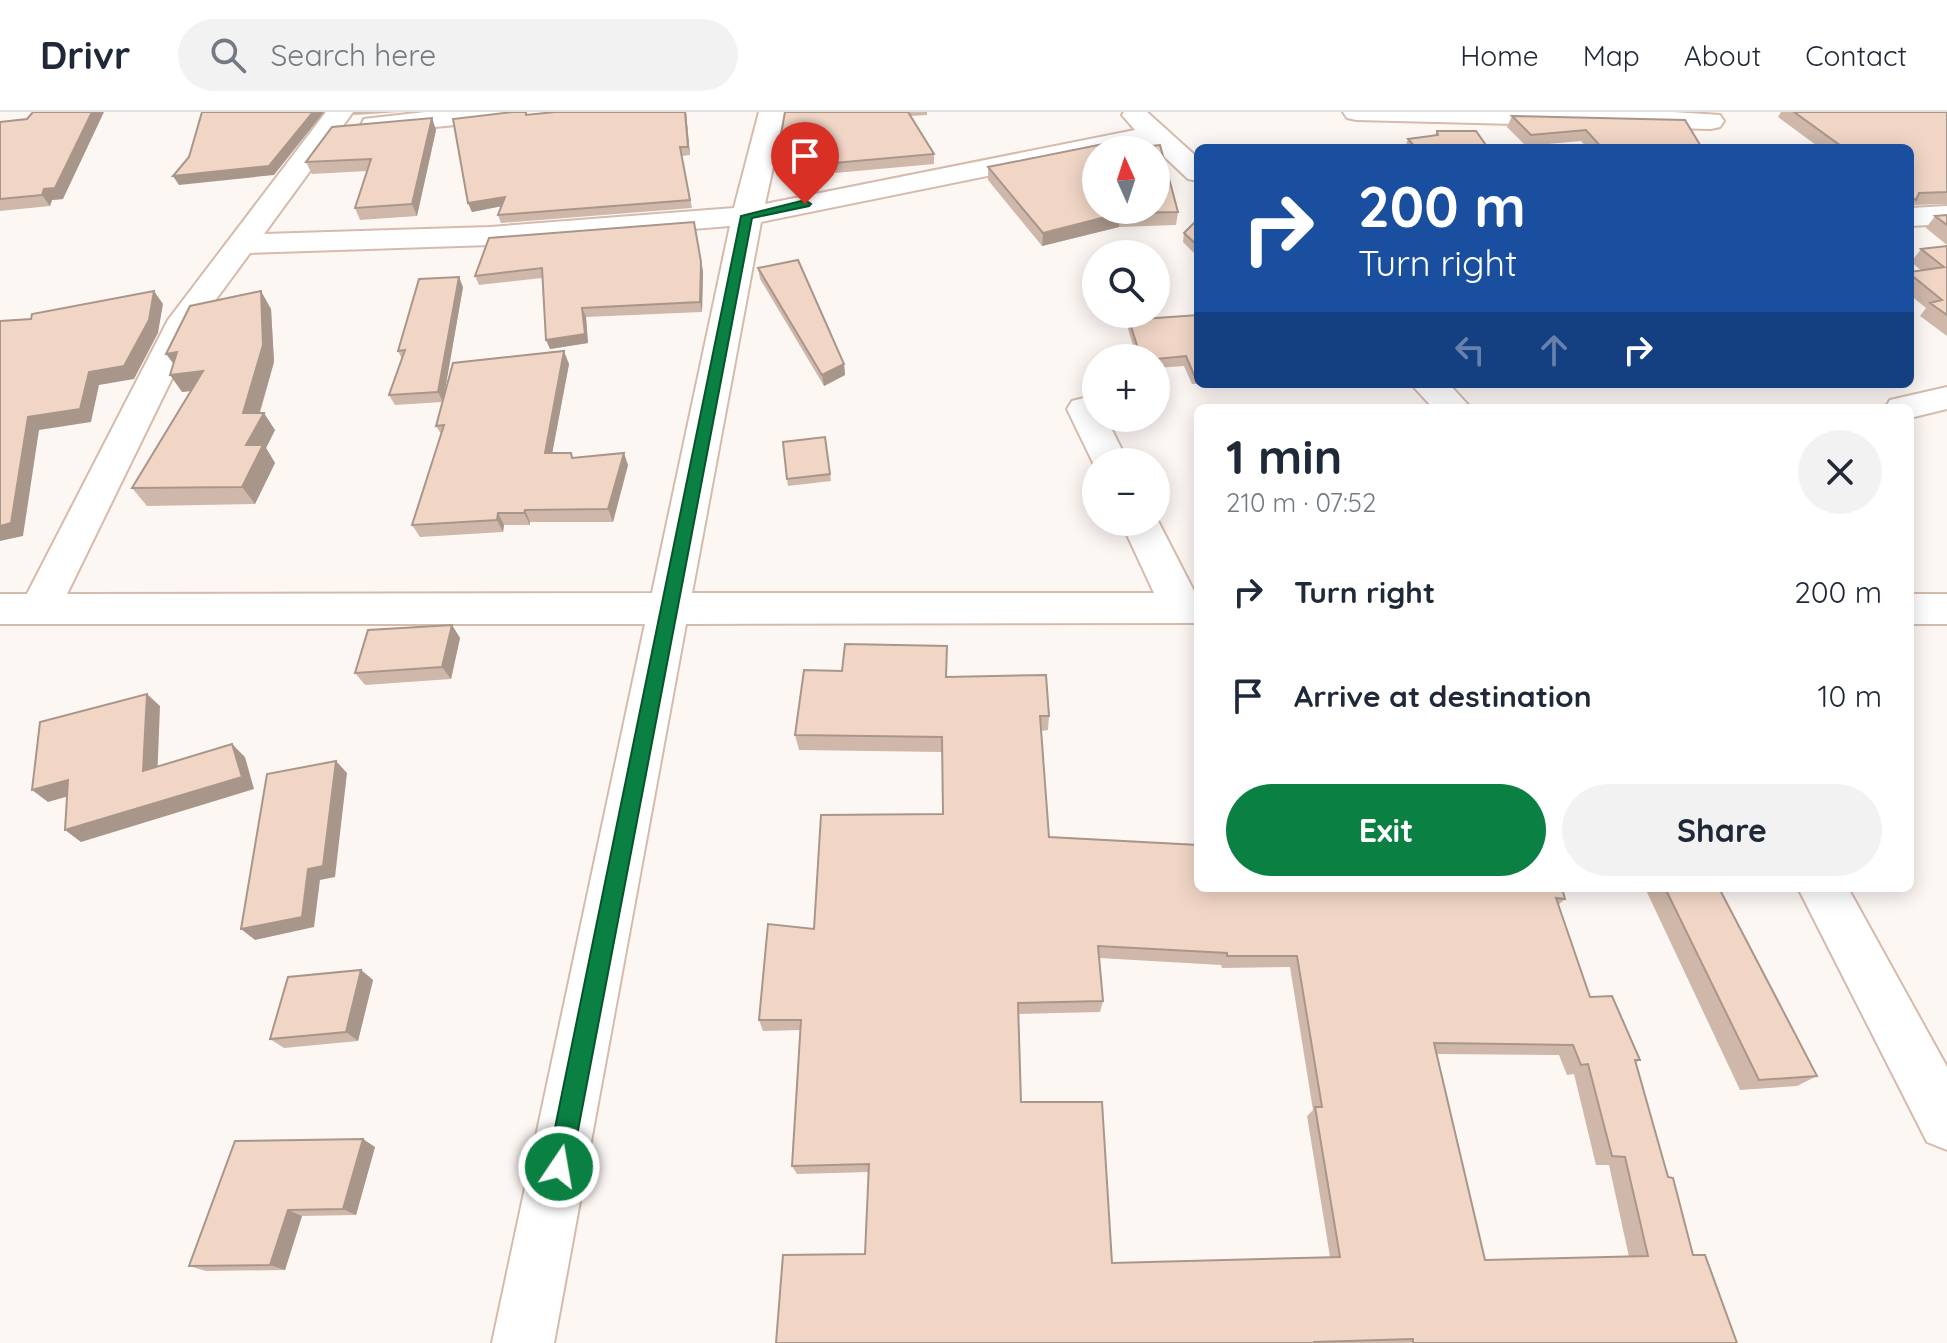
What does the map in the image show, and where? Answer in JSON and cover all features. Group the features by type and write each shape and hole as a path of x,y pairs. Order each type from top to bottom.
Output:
{"street":[{"path":"506,112 334,120 184,320 20,609 1190,608"},
{"path":"523,1343 747,216 772,112"},
{"path":"1131,112 1194,169"},
{"path":"1356,112 1714,124"},
{"path":"241,244 490,236 747,216 1155,134"},
{"path":"1914,217 1947,215"},
{"path":"1432,388 1450,404"},
{"path":"1148,536 1190,608"},
{"path":"1914,609 1947,609"},
{"path":"1824,892 1945,1115"}],"building":[{"path":"33,112 92,112 55,188 44,189 42,195 0,199 0,122 27,119"},
{"path":"202,112 313,112 269,166 173,176 189,157"},
{"path":"526,112 526,115 555,112 685,112 688,147 680,147 690,200 498,215 505,197 468,203 453,119"},
{"path":"785,112 908,112 934,154 834,163 819,130 781,134"},
{"path":"1794,112 1947,112 1947,192 1919,193 1914,199 1914,144 1838,144"},
{"path":"1512,116 1685,120 1700,144 1598,144 1586,130 1531,135"},
{"path":"432,118 412,204 355,208 371,159 306,162 332,127"},
{"path":"1437,131 1476,131 1485,144 1412,144 1408,139 1438,135"},
{"path":"1082,148 1082,223 1043,233 988,167"},
{"path":"1170,182 1178,212 1170,212"},
{"path":"1947,215 1947,225 1935,216"},
{"path":"694,222 701,262 700,302 582,308 585,334 546,340 542,268 475,276 489,238"},
{"path":"1194,223 1194,242 1184,233"},
{"path":"1947,246 1947,315 1930,303 1942,300 1914,277 1914,271 1944,267 1921,249"},
{"path":"798,260 844,364 822,375 758,268"},
{"path":"459,277 438,392 389,395 405,350 398,351 419,279"},
{"path":"154,291 149,320 124,366 89,372 80,409 28,417 11,523 0,526 0,321 31,319 32,314"},
{"path":"261,291 263,345 243,413 264,413 246,445 263,445 242,487 132,488 203,371 170,375 177,352 166,354 190,306"},
{"path":"1194,315 1194,375 1186,356 1170,358 1170,344 1137,344 1132,328 1170,328 1170,317"},
{"path":"564,351 545,453 571,453 572,458 624,453 608,509 525,510 524,513 498,513 497,520 412,525 444,425 436,426 453,363"},
{"path":"825,437 830,474 787,479 783,442"},
{"path":"452,625 442,667 355,673 368,630"},
{"path":"845,644 947,646 946,677 1046,675 1049,716 1040,716 1049,837 1194,845 1194,892 1563,892 1565,899 1556,898 1590,997 1612,996 1640,1060 1635,1060 1668,1177 1673,1178 1693,1255 1705,1255 1737,1343 1413,1343 1413,1339 1314,1343 776,1343 783,1255 865,1254 869,1164 792,1166 801,1020 759,1020 768,924 814,929 821,815 943,814 942,737 795,735 804,670 842,671","holes":["1098,946 1227,953 1227,956 1297,956 1322,1107 1315,1107 1340,1257 1112,1263 1102,1102 1021,1102 1018,1003 1103,1001","1434,1043 1573,1045 1581,1065 1588,1064 1612,1156 1625,1157 1648,1256 1485,1260"]},
{"path":"147,694 143,771 232,744 242,777 65,830 68,780 32,790 40,722"},
{"path":"336,761 323,866 308,869 302,917 241,929 267,774"},
{"path":"1667,892 1721,892 1817,1076 1759,1080"},
{"path":"361,970 346,1032 270,1039 288,977"},
{"path":"363,1139 343,1209 288,1210 270,1265 189,1266 235,1141"}],"route":[{"path":"559,1167 747,216 805,204"}]}
